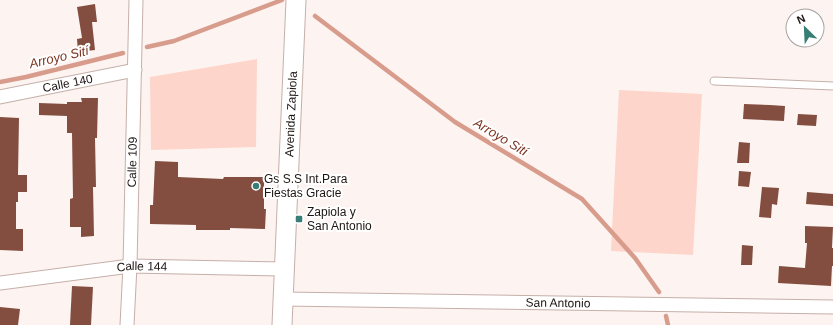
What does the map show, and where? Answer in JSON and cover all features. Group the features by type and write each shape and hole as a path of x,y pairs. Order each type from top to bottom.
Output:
{"main road":[{"name":"Avenida Zapiola","path":"282,325 296,0"}],"street":[{"name":"Calle 109","path":"127,325 130,266 136,0"},
{"name":"Calle 140","path":"0,97 135,70"},
{"name":"Calle 144","path":"0,283 130,266 285,269"},
{"name":"San Antonio","path":"284,299 833,306"}],"lane":[{"path":"714,81 833,86"}],"shaded area":[{"path":"257,59 256,147 151,150 150,77"},
{"path":"619,90 702,94 693,255 611,251"}],"building":[{"path":"95,4 97,22 92,22 95,50 78,52 77,39 82,38 77,7"},
{"path":"81,98 98,98 97,138 95,138 96,187 93,187 94,236 81,237 81,227 70,227 70,199 73,198 72,133 67,133 67,116 39,115 39,103 67,104 67,102 82,102"},
{"path":"744,104 785,106 784,121 743,119"},
{"path":"798,114 817,115 816,126 797,125"},
{"path":"0,117 19,118 18,175 27,175 27,192 18,192 18,202 16,202 16,229 23,229 23,251 0,250"},
{"path":"739,142 750,143 749,163 737,163"},
{"path":"155,161 178,162 178,177 223,179 224,177 264,177 264,209 266,209 265,229 230,228 230,230 196,230 196,225 150,224 150,205 153,205"},
{"path":"739,171 751,172 749,187 738,186"},
{"path":"762,187 779,188 777,205 772,204 771,218 759,217"},
{"path":"807,192 833,194 833,206 806,204"},
{"path":"805,226 833,227 833,266 831,286 778,283 779,266 805,268 807,243 805,243"},
{"path":"742,245 753,246 752,265 741,265"},
{"path":"72,286 93,287 91,325 70,325"},
{"path":"0,307 20,309 18,325 0,325"}],"waterway":[{"name":"Arroyo Sití","path":"147,47 174,41 282,0"},
{"name":"Arroyo Sití","path":"315,16 455,122 582,199 635,258 659,292"},
{"name":"Arroyo Sití","path":"0,82 123,53"},
{"name":"Arroyo Sití","path":"666,316 668,325"}],"place":[{"name":"Gs S.S Int.Para Fiestas Gracie","path":"256,186"},
{"name":"Zapiola y San Antonio","path":"299,219"}]}
